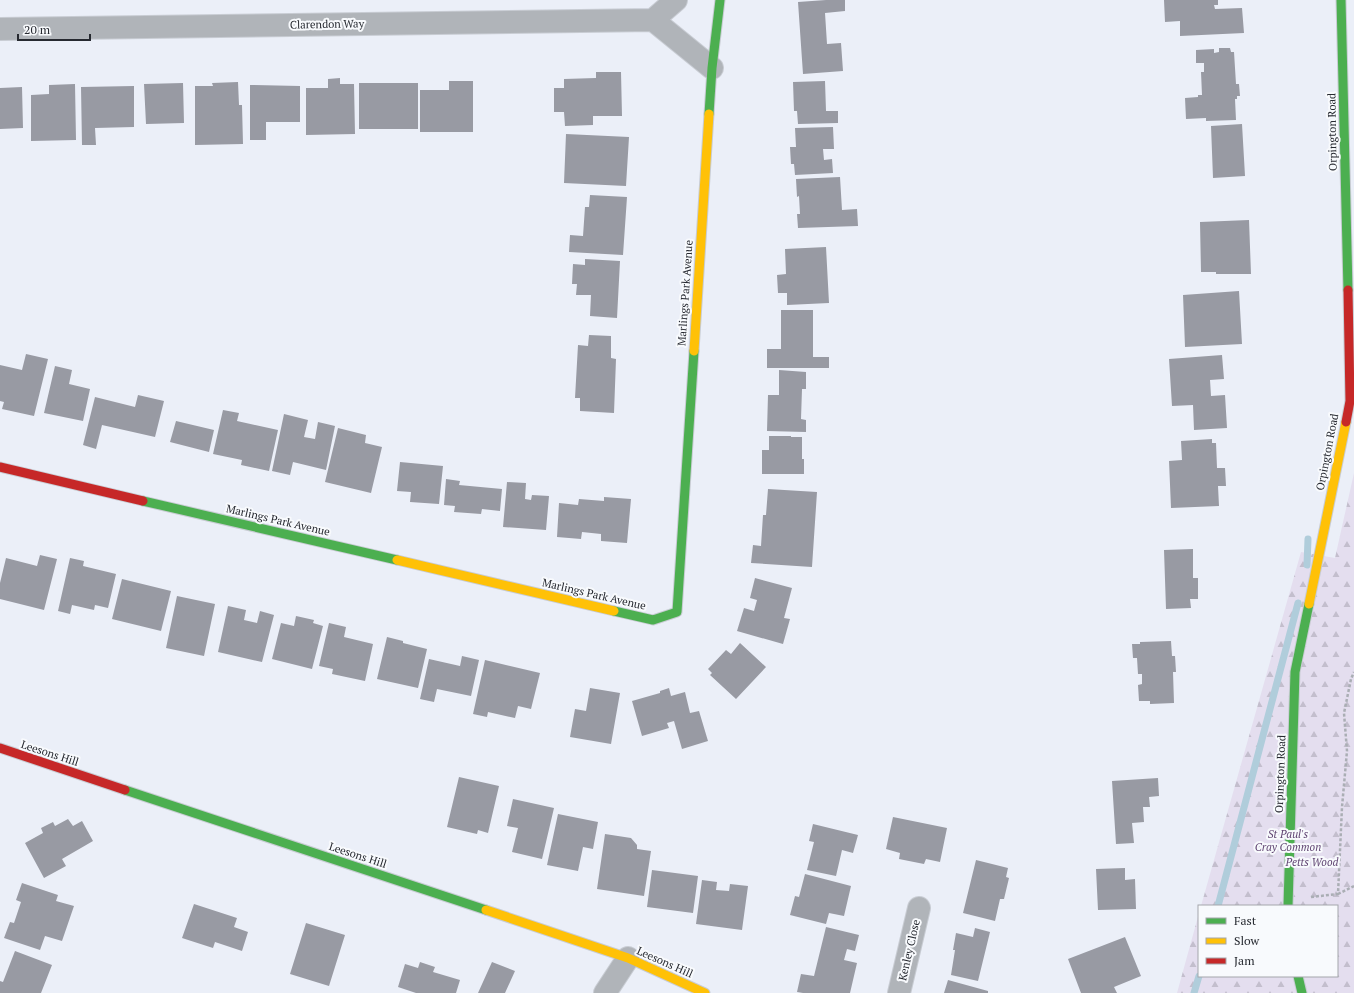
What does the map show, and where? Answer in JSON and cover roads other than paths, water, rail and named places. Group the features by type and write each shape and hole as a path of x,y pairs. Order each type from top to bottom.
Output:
{"street":[{"path":"676,0 653,20 712,68"},
{"name":"Marlings Park Avenue","path":"0,467 653,620 677,612 712,68 720,0"},
{"name":"Orpington Road","path":"1288,903 1295,672 1350,401 1341,0"},
{"name":"Clarendon Way","path":"0,29 653,20"},
{"name":"Leesons Hill","path":"0,749 628,958 704,993"},
{"name":"Kenley Close","path":"899,993 919,908"},
{"path":"605,993 628,958"},
{"path":"1298,977 1302,993"}],"waterway":[{"path":"1307,565 1308,539"},
{"path":"1218,905 1298,603"},
{"path":"1194,993 1199,977"}],"park label":[{"name":"St Paul's Cray Common","path":"1288,840"},
{"name":"Petts Wood","path":"1312,862"}]}
